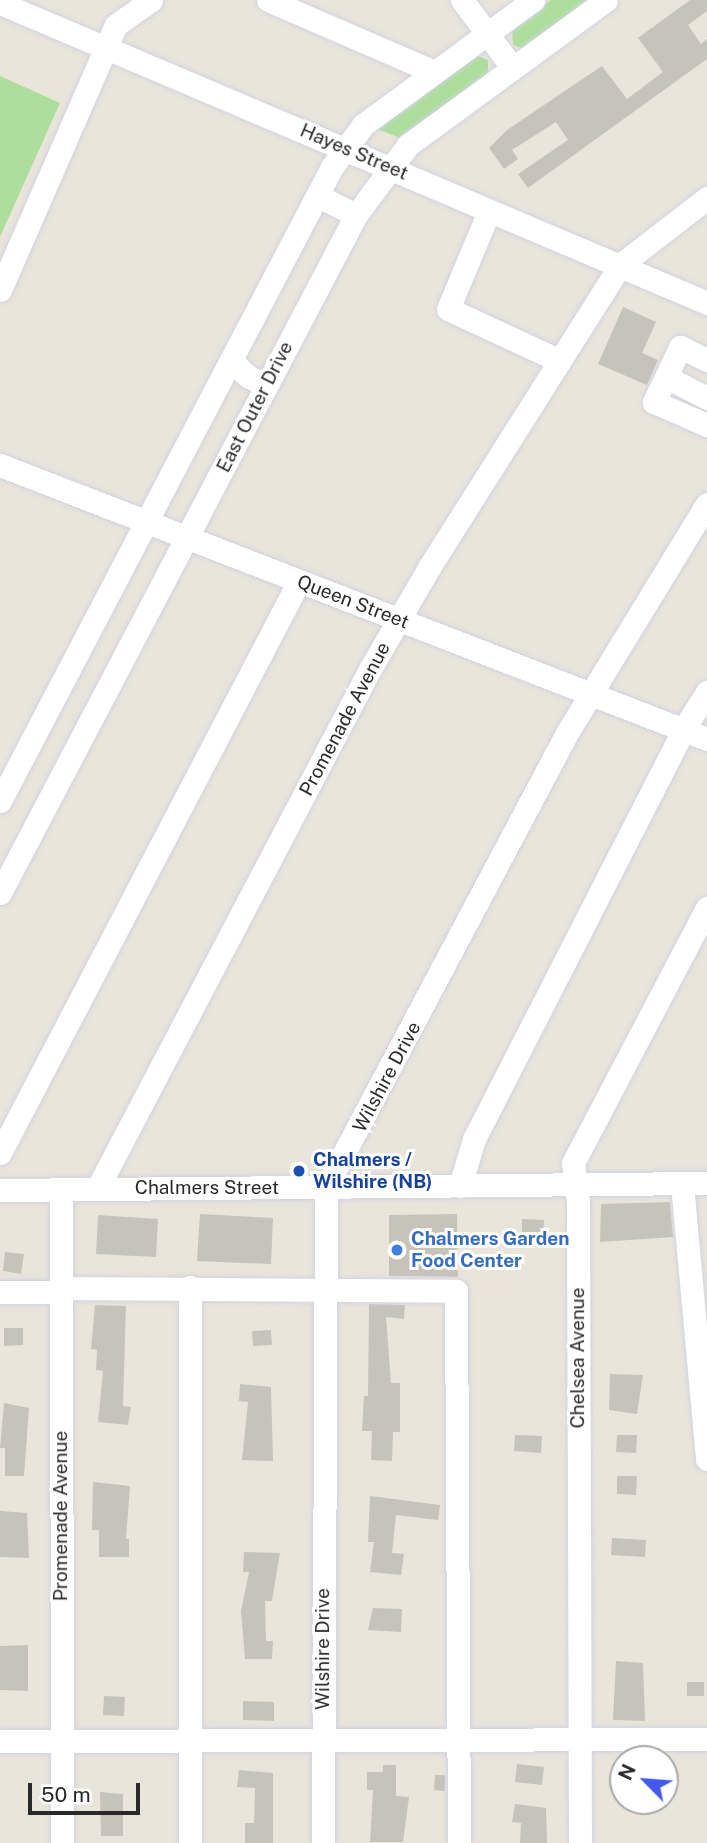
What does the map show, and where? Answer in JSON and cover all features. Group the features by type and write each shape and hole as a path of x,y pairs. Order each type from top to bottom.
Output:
{"street":[{"path":"0,290 116,25 151,0"},
{"path":"268,0 434,72"},
{"path":"462,0 512,67"},
{"path":"0,801 345,148 363,125 533,0"},
{"name":"East Outer Drive","path":"0,893 356,215 408,145 606,0"},
{"name":"Hayes Street","path":"0,2 707,303"},
{"path":"318,196 356,215"},
{"path":"620,265 707,198"},
{"path":"489,211 447,309 560,361"},
{"name":"Promenade Avenue","path":"97,1189 399,620 620,265"},
{"path":"707,360 680,346 654,402 707,425"},
{"path":"231,361 249,377 260,382 270,378"},
{"path":"666,377 707,398"},
{"name":"Queen Street","path":"0,465 707,739"},
{"name":"Wilshire Drive","path":"323,1843 323,1289 326,1187 590,694 707,504"},
{"path":"0,1153 299,581"},
{"path":"460,1186 474,1139 683,730 707,692"},
{"name":"Chelsea Avenue","path":"580,1843 578,1202 572,1185 573,1163 707,908"},
{"path":"682,1184 707,1459"},
{"name":"Chalmers Street","path":"0,1190 707,1184"},
{"name":"Promenade Avenue","path":"61,1190 62,1843"},
{"path":"190,1287 190,1843"},
{"path":"0,1292 190,1287 456,1291 459,1843"},
{"path":"0,1741 707,1740"}],"green space":[{"path":"551,0 592,0 522,48 513,45 512,28"},
{"path":"476,55 488,60 488,74 400,138 375,128"},
{"path":"0,76 60,103 0,237"}],"building":[{"path":"690,0 707,0 707,11 688,25 701,44 707,39 707,59 528,188 518,174 568,140 556,122 512,150 518,159 504,169 489,148 507,130 602,66 627,99 663,72 638,38"},
{"path":"623,307 656,322 642,353 658,360 647,385 598,364"},
{"path":"670,1202 673,1237 600,1242 601,1204"},
{"path":"200,1214 273,1218 271,1264 197,1261"},
{"path":"457,1214 458,1277 389,1276 389,1215"},
{"path":"98,1215 158,1219 156,1257 96,1254"},
{"path":"522,1219 544,1220 543,1242 522,1241"},
{"path":"5,1252 24,1254 21,1274 3,1271"},
{"path":"369,1304 405,1305 404,1319 386,1317 391,1383 400,1383 400,1432 393,1432 392,1461 371,1460 372,1431 362,1431 364,1396 368,1396"},
{"path":"95,1305 126,1306 123,1406 131,1407 128,1425 98,1422 103,1371 96,1370 97,1350 91,1349"},
{"path":"4,1328 23,1328 23,1345 4,1346"},
{"path":"271,1330 272,1345 253,1346 252,1331"},
{"path":"610,1374 643,1375 637,1414 609,1410"},
{"path":"240,1384 271,1387 273,1461 242,1460 248,1402 239,1401"},
{"path":"4,1403 29,1408 24,1476 5,1476 5,1448 0,1448"},
{"path":"515,1435 542,1436 541,1453 514,1451"},
{"path":"617,1435 637,1435 636,1453 616,1452"},
{"path":"617,1476 637,1476 636,1495 617,1494"},
{"path":"93,1482 130,1486 126,1539 129,1539 129,1557 99,1557 99,1530 92,1530"},
{"path":"370,1496 440,1505 438,1520 396,1515 392,1553 404,1554 401,1575 370,1572 374,1542 368,1542"},
{"path":"0,1511 27,1513 29,1558 0,1557"},
{"path":"612,1538 646,1540 645,1557 611,1555"},
{"path":"244,1552 280,1553 272,1601 265,1601 266,1641 273,1641 272,1659 245,1659 241,1611 249,1572 243,1572"},
{"path":"373,1608 402,1609 401,1632 368,1630"},
{"path":"28,1645 28,1691 0,1690 0,1646"},
{"path":"616,1661 643,1663 645,1721 613,1720"},
{"path":"687,1682 704,1682 704,1696 687,1696"},
{"path":"104,1696 125,1697 124,1716 103,1715"},
{"path":"243,1701 274,1702 274,1721 243,1720"},
{"path":"517,1764 544,1767 542,1785 515,1782"},
{"path":"383,1765 396,1765 396,1796 409,1797 403,1842 370,1842 373,1790 367,1790 367,1772 383,1772"},
{"path":"239,1770 273,1773 273,1843 245,1843 245,1823 254,1823 255,1788 237,1787"},
{"path":"435,1775 445,1775 445,1791 434,1790"},
{"path":"100,1792 123,1794 123,1836 101,1836"},
{"path":"515,1804 546,1808 547,1843 520,1843 521,1823 512,1822"}],"place":[{"name":"Chalmers / Wilshire (NB)","path":"299,1171"},
{"name":"Chalmers Garden Food Center","path":"397,1250"}]}
